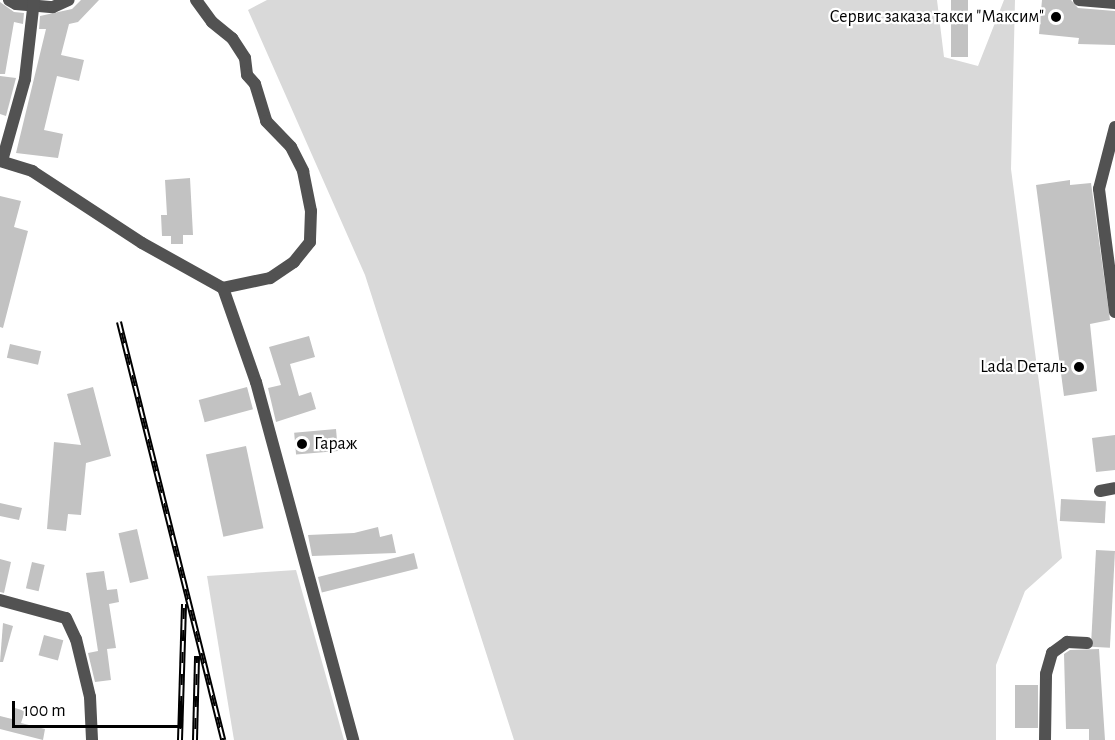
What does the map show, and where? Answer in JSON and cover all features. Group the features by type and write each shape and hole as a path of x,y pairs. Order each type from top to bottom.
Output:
{"street":[{"path":"9,0 53,7 69,0"},
{"path":"33,3 25,79 1,161 32,171 142,243 223,288 270,278 294,262 310,242 311,212 303,171 291,147 266,121 255,84 247,75 245,58 232,38 212,22 195,0"},
{"path":"1079,0 1115,3"},
{"path":"1115,127 1099,189 1115,312"},
{"path":"223,288 256,382 353,740"},
{"path":"1100,491 1115,488"},
{"path":"0,600 66,618 76,639 90,697 92,740"},
{"path":"1045,740 1046,674 1052,653 1067,642 1087,643"}],"shaded area":[{"path":"267,0 937,0 944,57 978,66 1004,0 1015,0 1011,169 1062,558 1025,591 996,665 996,740 514,740 365,275 248,10"},
{"path":"296,570 344,740 234,740 207,576"}],"building":[{"path":"81,0 99,0 78,22 69,24 61,55 84,60 79,81 57,76 44,130 63,134 58,158 16,153 46,29 39,29 40,16 72,9"},
{"path":"951,0 968,0 968,57 951,57"},
{"path":"1042,0 1071,0 1078,8 1115,11 1115,45 1078,44 1079,38 1039,34"},
{"path":"0,2 14,12 24,13 23,24 14,22 5,74 0,74"},
{"path":"0,76 16,78 6,116 0,114"},
{"path":"190,178 193,235 183,235 183,244 171,244 171,236 162,236 161,215 167,215 165,180"},
{"path":"1070,180 1070,185 1091,183 1110,320 1090,324 1097,391 1064,396 1036,185"},
{"path":"0,196 21,201 14,227 28,231 3,328 0,327"},
{"path":"309,336 315,357 290,364 299,396 311,392 316,409 276,422 268,388 281,385 269,347"},
{"path":"10,344 41,351 38,365 7,358"},
{"path":"93,387 111,456 86,463 81,515 68,514 66,531 47,529 54,442 81,445 67,394"},
{"path":"247,387 253,409 205,422 199,400"},
{"path":"336,429 338,451 296,455 294,433"},
{"path":"1115,435 1115,470 1096,472 1092,438"},
{"path":"246,446 263,528 223,537 206,455"},
{"path":"1061,499 1106,501 1105,523 1060,521"},
{"path":"0,503 22,508 19,520 0,516"},
{"path":"378,527 380,537 392,534 396,553 312,556 308,535 354,533"},
{"path":"137,529 148,579 130,583 118,533"},
{"path":"1096,550 1115,551 1110,648 1091,647"},
{"path":"414,553 418,569 322,592 318,577"},
{"path":"0,559 11,562 4,593 0,592"},
{"path":"32,562 45,565 39,591 26,588"},
{"path":"104,571 107,590 117,589 119,602 109,604 116,648 107,649 111,680 95,682 88,653 98,651 86,573"},
{"path":"3,623 13,626 3,662 0,662"},
{"path":"44,635 63,640 58,660 39,655"},
{"path":"1099,649 1105,740 1089,740 1089,729 1066,729 1064,654 1070,650"},
{"path":"1015,685 1038,685 1038,728 1015,728"},
{"path":"15,708 25,711 21,723 45,729 43,740 0,729 0,716 12,719"}],"railway":[{"path":"119,322 223,740"},
{"path":"180,740 184,604"},
{"path":"195,740 197,656"}],"place":[{"name":"Сервис заказа такси \"Максим\"","path":"1056,17"},
{"name":"Lada Dеталь","path":"1079,367"},
{"name":"Гараж","path":"302,444"}]}
